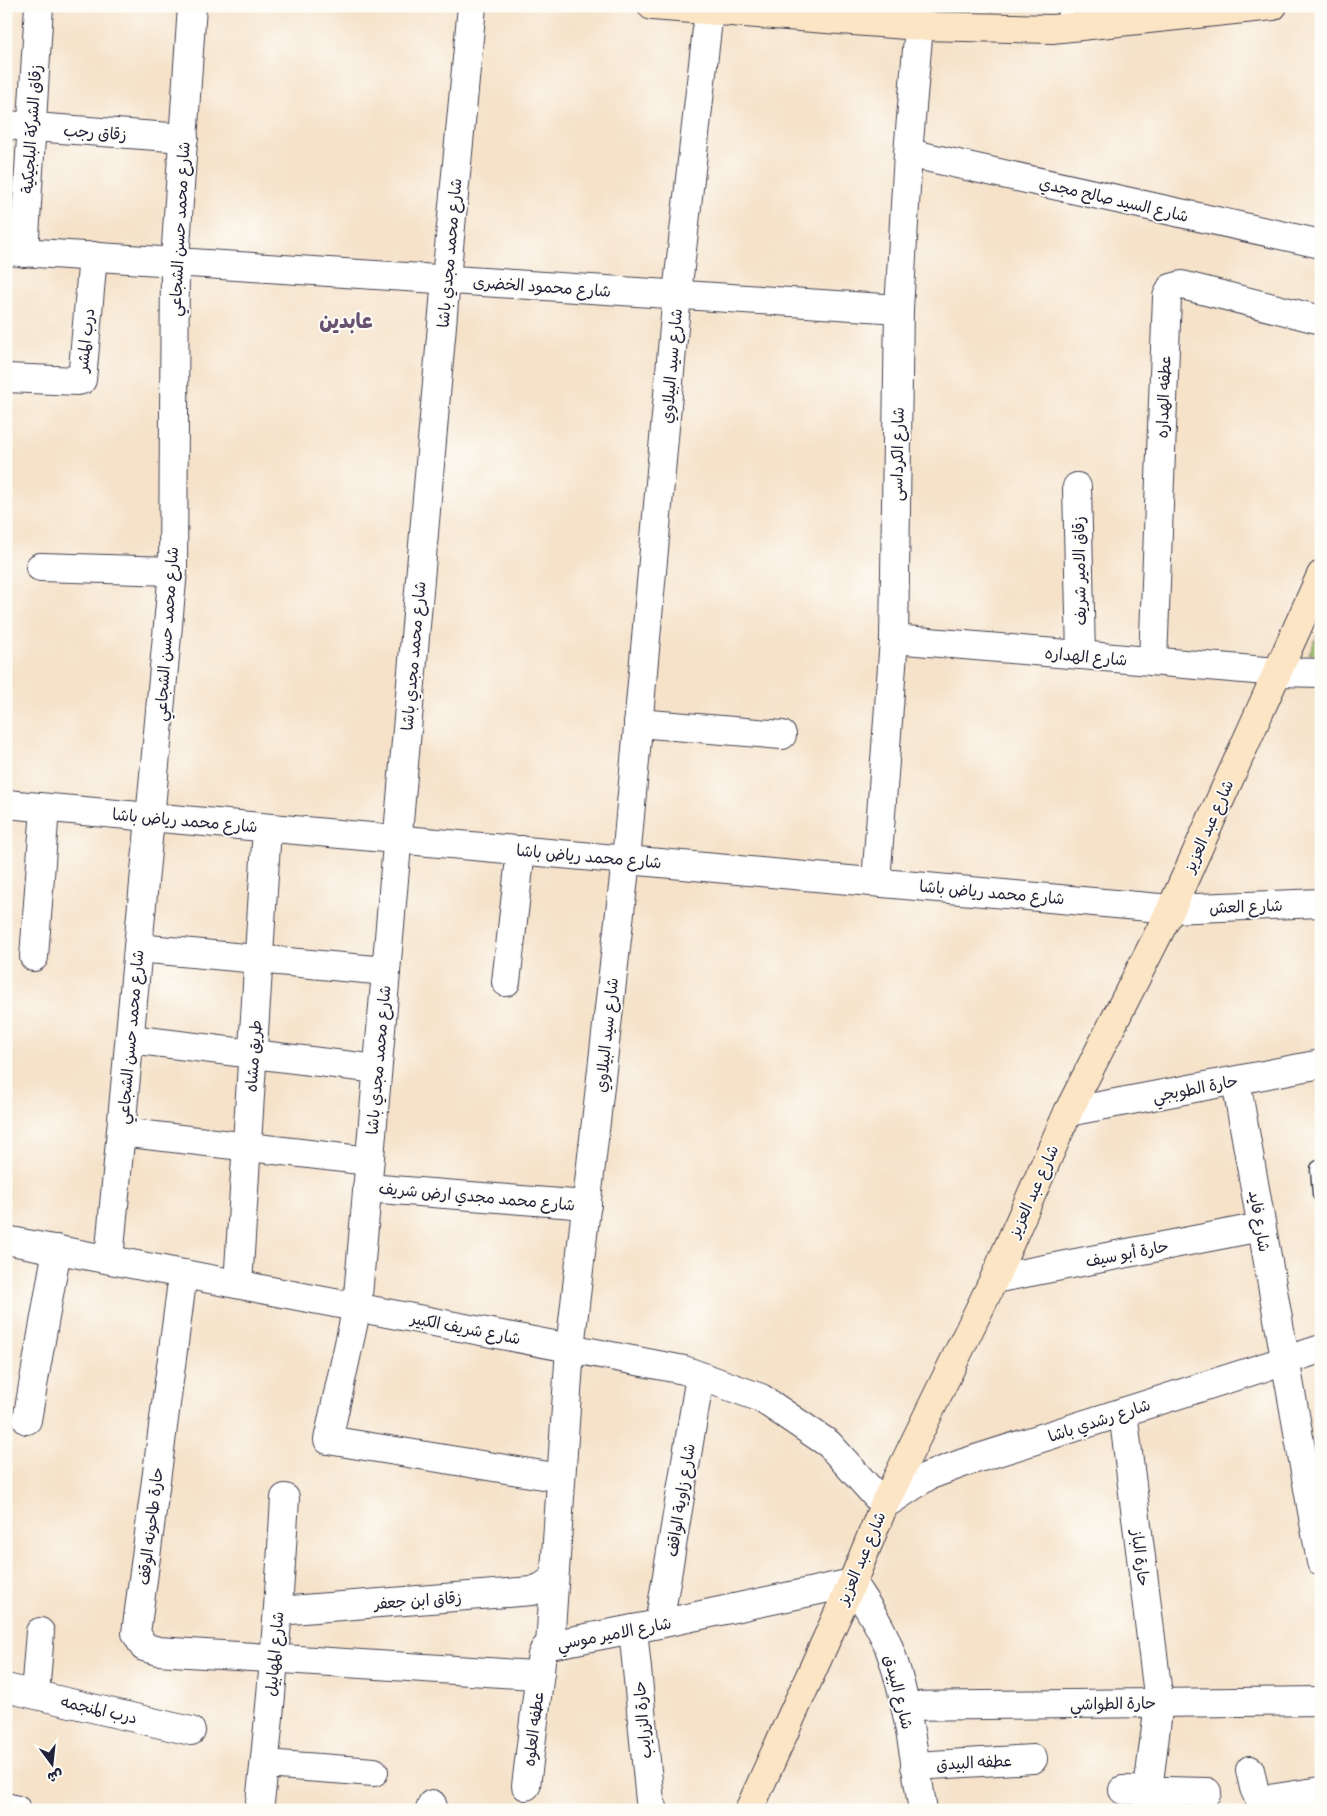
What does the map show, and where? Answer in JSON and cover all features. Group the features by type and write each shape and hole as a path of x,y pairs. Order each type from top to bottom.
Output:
{"main road":[{"path":"652,6 919,26 1273,6"},
{"name":"شارع عبد العزيز","path":"750,1810 852,1582 884,1505 994,1279 1068,1112 1171,909 1321,575"}],"street":[{"name":"زقاق الشركة البلجيكية","path":"15,252 19,126 39,6"},
{"name":"شارع محمد حسن الشجاعي","path":"109,1259 173,571 175,261 192,6"},
{"name":"شارع محمد مجدي باشا","path":"357,1307 446,279 472,6"},
{"name":"شارع سيد البيلاوي","path":"570,1348 626,860 677,294 709,11"},
{"name":"شارع الكرداسى","path":"876,882 894,640 899,309 908,153 919,26"},
{"name":"زقاق رجب","path":"19,126 184,138"},
{"name":"شارع السيد صالح مجدي","path":"908,153 1321,244"},
{"name":"شارع محمود الخضرى","path":"15,252 899,309"},
{"name":"درب المشر","path":"6,378 82,380 93,256"},
{"name":"عطفه الهداره","path":"1153,661 1167,297 1171,288 1182,285 1321,320"},
{"name":"زقاق الامير شريف","path":"1078,488 1081,655"},
{"path":"40,567 173,571"},
{"name":"شارع الهداره","path":"894,640 1321,674"},
{"path":"638,723 782,735"},
{"name":"شارع محمد رياض باشا","path":"6,804 1171,909"},
{"path":"34,957 45,808"},
{"name":"طريق مشاه","path":"238,1284 267,828"},
{"path":"506,982 521,850"},
{"name":"شارع العش","path":"1171,909 1321,903"},
{"path":"138,948 386,970"},
{"path":"130,1038 377,1069"},
{"name":"حارة الطوبجي","path":"1068,1112 1321,1064"},
{"name":"شارع فايد","path":"1236,1081 1321,1562"},
{"name":"شارع محمد مجدي ارض شريف","path":"121,1132 247,1147 368,1174 586,1205"},
{"name":"حارة أبو سيف","path":"994,1279 1261,1227"},
{"name":"شارع شريف الكبير","path":"6,1240 684,1370 761,1398 829,1444 884,1505"},
{"path":"27,1420 57,1249"},
{"name":"حارة طاحونه الوقف","path":"182,1274 136,1633 144,1647 158,1651 274,1658"},
{"path":"357,1307 328,1440 561,1478"},
{"path":"550,1645 570,1348"},
{"name":"شارع رشدي باشا","path":"884,1505 928,1476 1321,1349"},
{"name":"شارع زاوية الواقف","path":"646,1627 700,1376"},
{"name":"حارة الباز","path":"1123,1412 1159,1703 1141,1797"},
{"name":"شارع المهابيل","path":"259,1810 265,1764 278,1611 285,1498"},
{"name":"زقاق ابن جعفر","path":"278,1611 532,1591 554,1579"},
{"name":"شارع الامير موسي","path":"540,1672 543,1651 550,1645 646,1627 852,1582"},
{"name":"شارع البيدق","path":"852,1582 873,1615 887,1644 898,1675 922,1810"},
{"name":"حارة الزرايب","path":"646,1627 650,1801 654,1810"},
{"path":"35,1694 40,1632"},
{"path":"274,1658 534,1675 540,1672"},
{"name":"عطفه العلوه","path":"526,1786 540,1672"},
{"name":"درب المنجمه","path":"6,1688 191,1731"},
{"name":"حارة الطواشي","path":"905,1706 1321,1701"},
{"name":"عطفه البيدق","path":"915,1766 1033,1759"},
{"path":"265,1764 374,1772"},
{"path":"1250,1770 1258,1797 1269,1799 1321,1791"},
{"path":"1141,1797 1207,1792"},
{"path":"6,1807 17,1810"}],"lane":[{"path":"1320,1169 1321,1194"}],"green space":[{"path":"1321,627 1321,654 1309,654"}],"district":[{"name":"عابدين","path":"346,320"}]}
